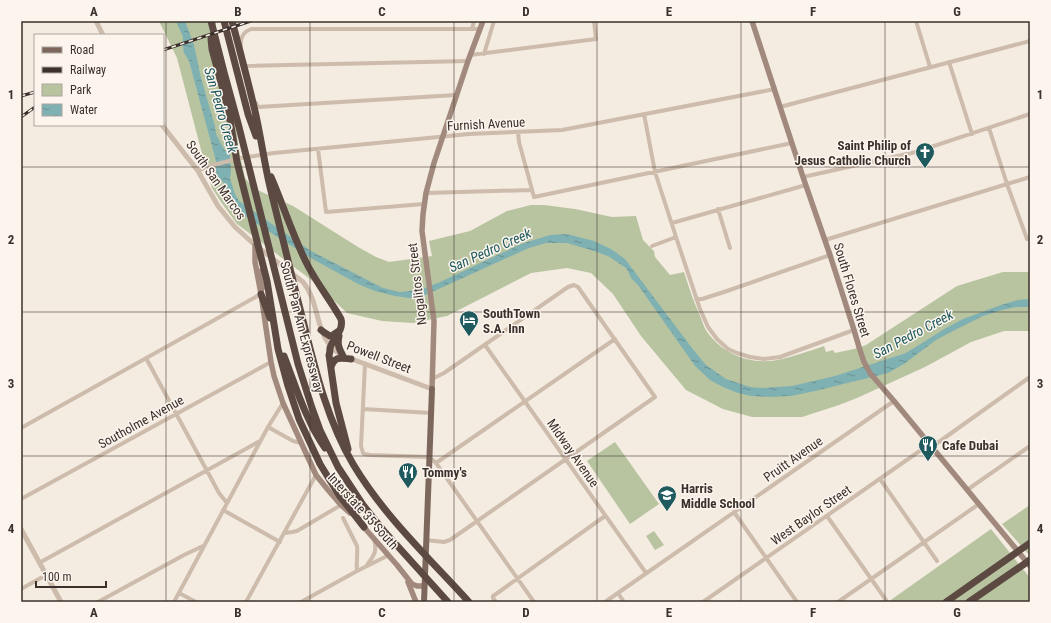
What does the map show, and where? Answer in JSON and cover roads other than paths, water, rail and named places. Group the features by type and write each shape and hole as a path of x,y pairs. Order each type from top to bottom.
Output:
{"highway":[{"name":"South Pan Am Expressway","path":"210,21 239,127 303,381 320,430 338,467 363,505 448,602"},
{"path":"210,21 212,49 228,108 237,162 269,290 278,349 292,400 320,464 339,494 364,527"},
{"name":"South Pan Am Expressway","path":"224,21 248,114 264,160"},
{"name":"South Pan Am Expressway","path":"233,21 255,112 264,160 322,395 336,430 353,464 384,508 469,602"},
{"path":"264,160 281,200 289,225 308,266 341,319 342,322 338,345 343,356"},
{"path":"261,294 307,416 319,439 338,467"},
{"path":"321,330 330,336 341,328"},
{"path":"341,328 330,347 329,355 338,416 353,464"},
{"path":"331,367 333,361 338,359 351,359"},
{"path":"947,601 1030,543"},
{"path":"969,602 1030,560"},
{"path":"974,602 1008,575"}],"main road":[{"name":"Nogalitos Street","path":"424,602 434,320 422,221 426,193 434,163 456,94 483,21"},
{"name":"South Flores Street","path":"752,21 830,254 864,362 875,379 1030,566"},
{"name":"Interstate 35 South","path":"255,245 255,262 274,376 283,403 301,443 316,475 341,505 364,527 397,565 408,580 416,602"},
{"path":"408,580 412,584 424,585"}],"street":[{"path":"96,21 102,34"},
{"path":"472,29 474,21"},
{"path":"484,54 494,21"},
{"path":"246,66 469,58 484,54 596,39 594,21"},
{"path":"916,21 930,68"},
{"path":"456,94 258,108 246,66 241,40 244,33 251,29 480,29"},
{"path":"780,107 1030,40"},
{"path":"949,62 972,134"},
{"name":"Furnish Avenue","path":"198,171 241,158 274,153 442,137 562,130 774,89"},
{"path":"644,114 655,172 696,299 705,321 712,333 728,349 750,357 764,359 780,357 854,330"},
{"path":"803,176 916,152 1030,114"},
{"name":"South San Marcos","path":"163,126 198,171 224,214 235,227 255,245"},
{"path":"989,128 1007,184 1029,238"},
{"path":"518,132 519,142 534,197 792,143"},
{"path":"318,149 326,212 424,204"},
{"path":"825,240 1030,177"},
{"path":"672,223 806,185"},
{"path":"426,193 532,190"},
{"path":"718,209 730,248"},
{"path":"652,246 676,237"},
{"name":"Powell Street","path":"255,245 309,288 321,330 330,347 343,356 432,389"},
{"path":"696,299 702,299 830,254"},
{"path":"426,542 444,542 450,540 655,397 578,287 574,285 568,287 444,373 432,379"},
{"path":"21,428 261,294"},
{"path":"436,463 615,340"},
{"name":"Midway Avenue","path":"485,345 646,574"},
{"path":"146,358 219,493 227,503"},
{"name":"Southolme Avenue","path":"21,499 271,362"},
{"path":"365,364 361,446 363,453 366,455 429,457 436,463 534,602"},
{"name":"West Baylor Street","path":"703,602 711,599 924,448 936,444 1030,377"},
{"name":"Pruitt Avenue","path":"605,602 894,401"},
{"path":"174,602 260,441 283,403"},
{"path":"363,409 431,413"},
{"path":"268,427 293,441 301,443"},
{"path":"39,563 260,441"},
{"path":"967,490 1030,446"},
{"path":"246,602 316,475"},
{"path":"880,479 937,561"},
{"path":"838,602 979,504"},
{"path":"285,533 297,531 341,505"},
{"path":"223,510 280,542"},
{"path":"734,512 797,602"},
{"path":"496,602 493,596 605,516"},
{"path":"827,516 886,600"},
{"path":"342,518 358,548 356,562 357,570"},
{"path":"21,529 61,602"},
{"path":"365,567 375,552 376,548 374,538"},
{"path":"98,602 184,555 204,546"},
{"path":"301,602 357,570 389,555"},
{"path":"21,588 46,575"},
{"path":"179,593 196,602"},
{"path":"618,593 624,602"}],"water":[{"path":"176,21 185,21 194,45 216,134 224,149 230,155 230,178 239,201 311,251 383,288 400,292 419,290 440,282 521,244 550,235 567,234 594,241 611,249 625,259 706,365 726,379 750,387 762,388 792,386 835,376 906,353 963,319 1001,305 1018,300 1030,299 1030,307 1016,307 983,316 936,340 904,364 888,373 791,396 770,397 751,396 738,393 710,380 695,366 638,285 631,278 626,268 608,256 567,243 546,243 529,248 421,297 409,298 375,291 358,284 309,257 243,215 232,204 224,183 216,173 216,161 189,61 184,53 183,37"}],"railway":[{"path":"164,50 251,21"},
{"path":"21,96 34,92"},
{"path":"21,117 34,108"}],"place":[{"name":"Saint Philip of Jesus Catholic Church","path":"925,169"},
{"name":"SouthTown S.A. Inn","path":"469,337"},
{"name":"Cafe Dubai","path":"928,462"},
{"name":"Tommy's","path":"408,489"},
{"name":"Harris Middle School","path":"667,512"}],"water label":[{"name":"San Pedro Creek","path":"221,110"},
{"name":"San Pedro Creek","path":"490,250"},
{"name":"San Pedro Creek","path":"913,334"}]}
